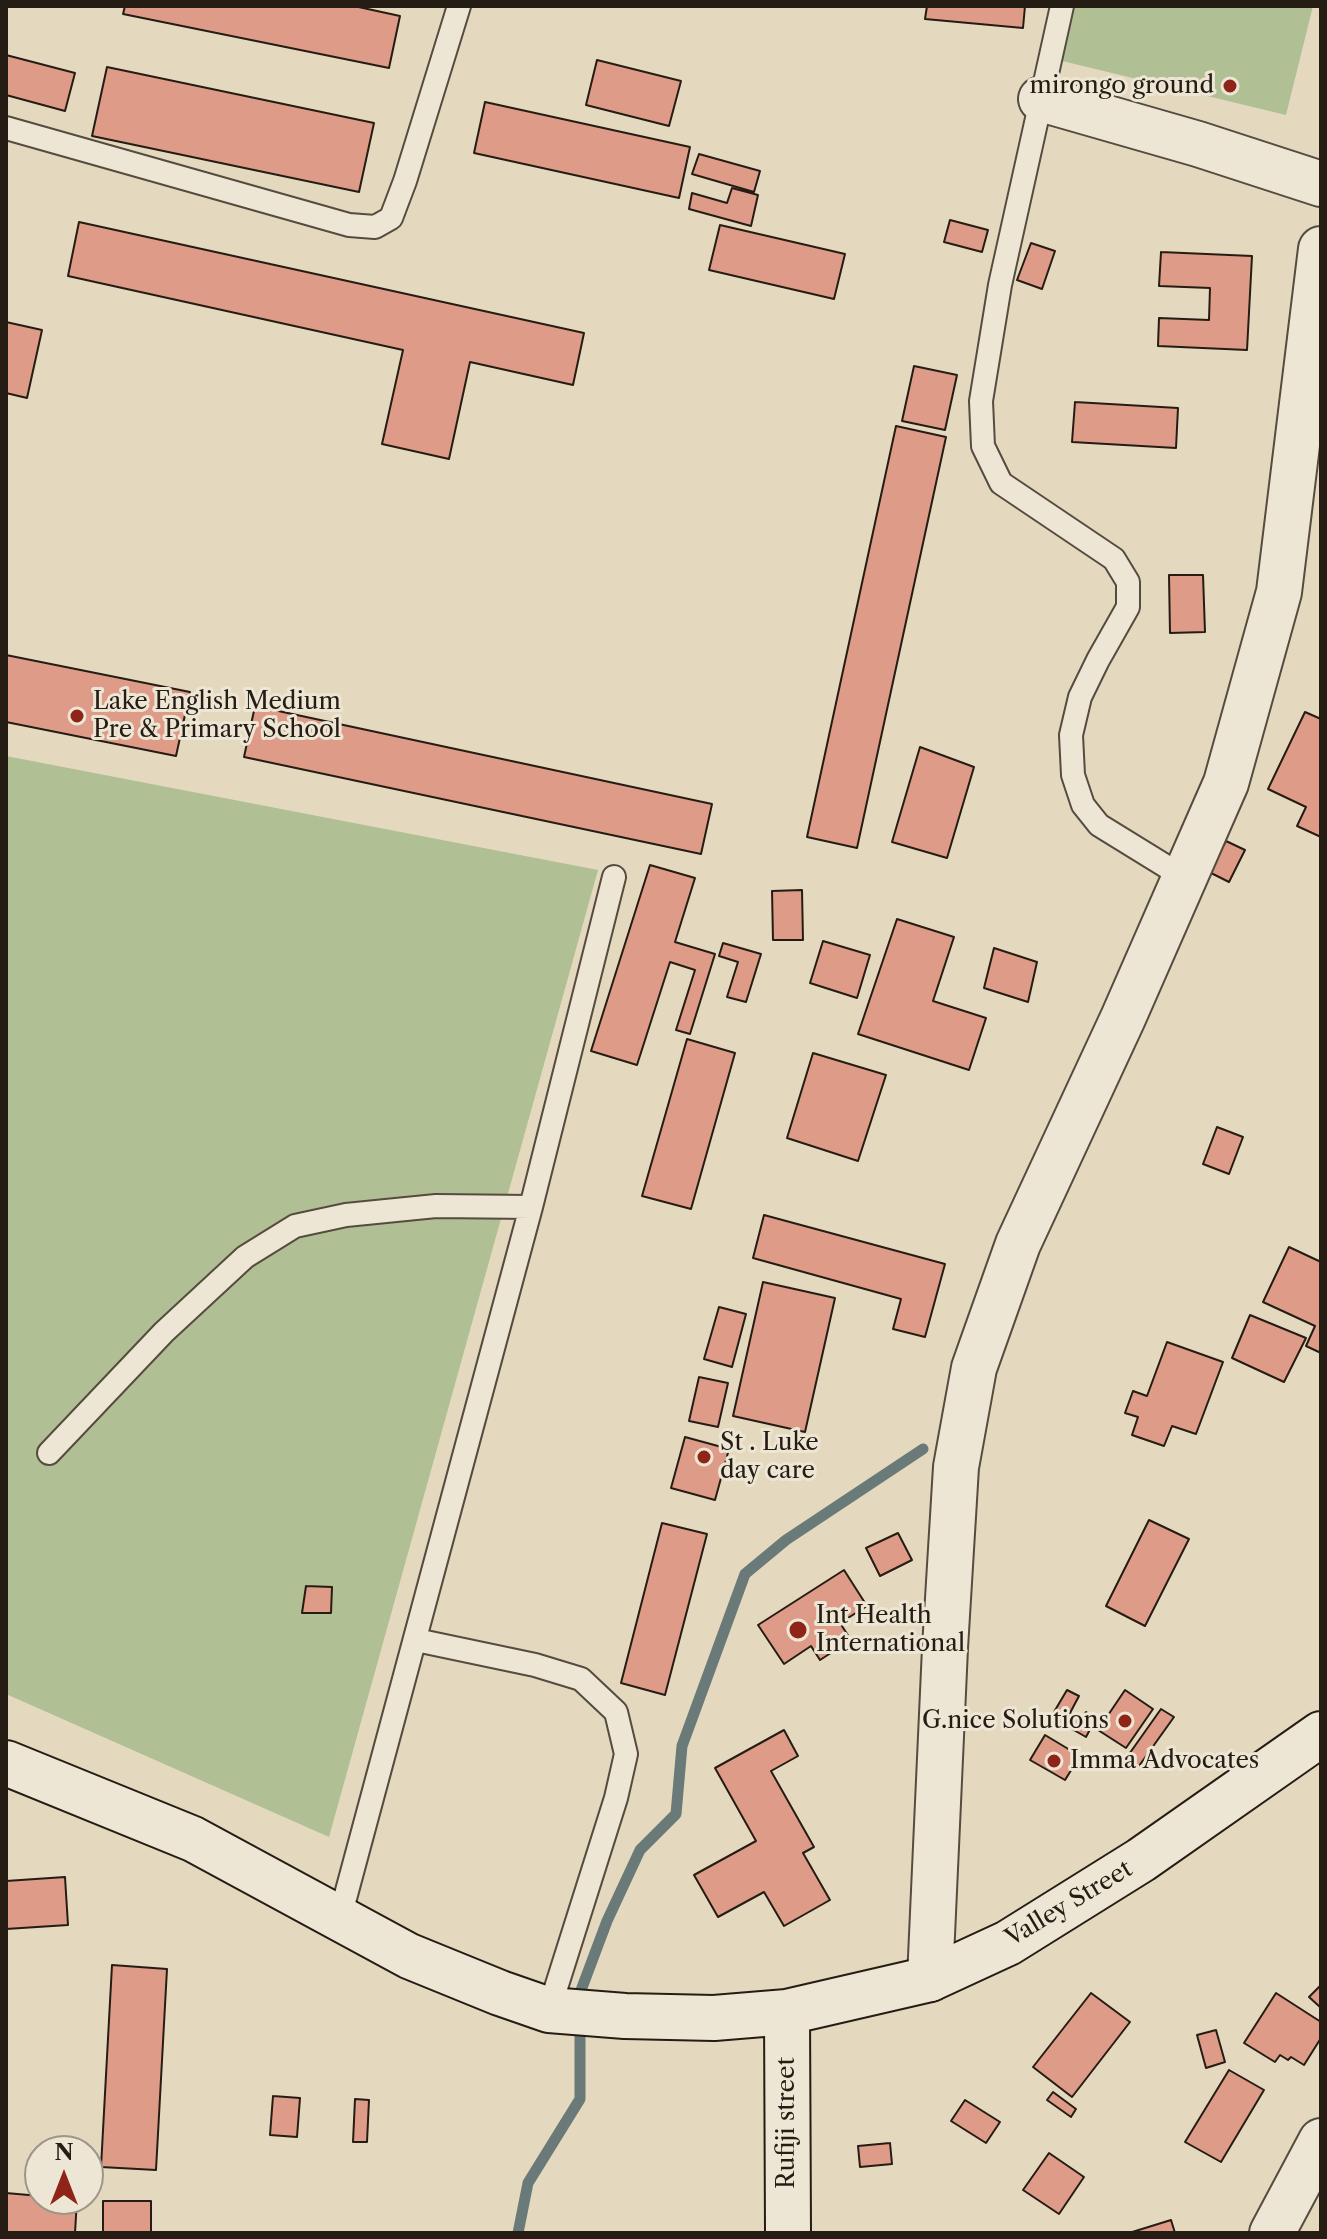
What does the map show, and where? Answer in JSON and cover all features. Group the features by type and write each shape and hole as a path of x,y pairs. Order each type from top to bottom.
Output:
{"street":[{"path":"1041,99 1198,144 1321,184"},
{"path":"930,1979 956,1467 974,1368 1018,1244 1117,1033 1226,783 1279,592 1321,249"},
{"name":"Valley Street","path":"6,1763 193,1839 409,1956 500,1993 549,2010 714,2018 787,2012 930,1979 1008,1943 1141,1860 1321,1734"},
{"name":"Rufiji street","path":"787,2012 788,2233"},
{"path":"1272,2233 1321,2141"}],"lane":[{"path":"6,128 349,225 375,227 391,218 459,6"},
{"path":"1062,6 1000,285 981,401 983,446 1001,483 1114,559 1128,582 1128,607 1080,697 1071,735 1073,775 1083,805 1099,825 1185,878"},
{"path":"340,1917 531,1207 614,877"},
{"path":"49,1453 164,1332 245,1257 295,1226 346,1215 436,1206 531,1207"},
{"path":"416,1640 535,1665 581,1679 616,1712 626,1754 616,1798 549,2010"}],"green space":[{"name":"mirongo ground","path":"1071,6 1313,6 1286,115 1058,60"},
{"path":"6,756 598,870 329,1837 6,1694"}],"building":[{"path":"125,6 354,6 400,16 389,68 123,14"},
{"path":"927,6 1025,6 1023,28 925,19"},
{"path":"6,55 75,73 65,111 6,95"},
{"path":"597,60 681,81 669,126 586,105"},
{"path":"107,67 374,123 359,192 92,136"},
{"path":"485,102 690,147 679,198 474,153"},
{"path":"699,154 760,171 754,192 692,174"},
{"path":"732,188 758,195 751,226 689,209 692,193 727,203"},
{"path":"950,220 988,230 982,252 944,242"},
{"path":"79,222 584,333 573,385 470,362 449,459 382,444 403,350 68,276"},
{"path":"720,225 845,254 834,299 709,270"},
{"path":"1031,243 1055,251 1042,289 1017,280"},
{"path":"1161,252 1252,256 1247,350 1158,346 1159,318 1209,320 1210,288 1159,286"},
{"path":"6,322 42,330 27,398 6,393"},
{"path":"914,366 957,375 945,430 902,421"},
{"path":"1075,402 1178,408 1176,448 1072,442"},
{"path":"896,426 946,437 857,848 807,837"},
{"path":"1169,575 1203,575 1205,632 1170,633"},
{"path":"6,655 190,692 176,756 6,722"},
{"path":"255,706 712,804 701,854 244,757"},
{"path":"1305,712 1321,719 1321,837 1297,826 1306,807 1268,789"},
{"path":"920,747 974,767 947,858 892,842"},
{"path":"1226,841 1245,850 1229,882 1209,872"},
{"path":"650,865 695,878 675,942 715,954 690,1034 676,1030 695,970 670,962 637,1065 591,1051"},
{"path":"802,890 803,940 773,940 772,891"},
{"path":"897,919 954,937 933,1001 986,1018 969,1070 858,1034"},
{"path":"823,941 870,955 857,998 810,983"},
{"path":"723,943 761,954 746,1002 727,997 738,962 719,956"},
{"path":"994,948 1037,962 1028,1002 984,988"},
{"path":"687,1039 735,1053 691,1209 642,1196"},
{"path":"813,1053 886,1075 858,1161 787,1138"},
{"path":"1217,1127 1243,1137 1229,1174 1203,1164"},
{"path":"764,1215 945,1264 925,1337 893,1329 901,1299 753,1258"},
{"path":"1289,1247 1321,1262 1321,1353 1306,1346 1315,1326 1263,1302"},
{"path":"763,1282 835,1298 805,1432 733,1416"},
{"path":"719,1307 746,1314 732,1367 704,1359"},
{"path":"1250,1315 1306,1338 1284,1382 1232,1358"},
{"path":"1167,1342 1223,1362 1196,1434 1172,1426 1164,1446 1132,1435 1138,1417 1125,1413 1133,1391 1147,1396"},
{"path":"699,1377 728,1383 718,1427 689,1421"},
{"path":"685,1437 729,1449 715,1500 671,1488"},
{"path":"1149,1520 1189,1539 1145,1626 1106,1606"},
{"path":"662,1523 707,1534 665,1695 621,1683"},
{"path":"898,1533 912,1560 880,1576 866,1548"},
{"path":"844,1570 867,1606 840,1623 851,1640 820,1660 811,1646 784,1664 758,1625"},
{"path":"306,1586 332,1587 331,1613 302,1613"},
{"path":"1067,1690 1079,1696 1070,1713 1082,1720 1086,1712 1096,1718 1086,1737 1051,1717"},
{"path":"1125,1690 1153,1709 1126,1748 1098,1730"},
{"path":"1161,1709 1174,1717 1139,1766 1127,1757"},
{"path":"784,1730 798,1756 771,1771 814,1847 803,1853 830,1900 784,1926 764,1892 718,1917 694,1875 756,1841 715,1768"},
{"path":"1045,1735 1080,1756 1065,1780 1030,1760"},
{"path":"65,1877 68,1925 6,1929 6,1881"},
{"path":"112,1965 167,1969 156,2170 104,2167 103,2135"},
{"path":"1321,1987 1320,2007 1309,1997"},
{"path":"1091,1993 1130,2022 1072,2097 1033,2067"},
{"path":"1276,1993 1321,2022 1321,2038 1304,2065 1280,2055 1275,2062 1244,2043"},
{"path":"1216,2030 1225,2062 1206,2068 1197,2035"},
{"path":"1229,2070 1264,2090 1221,2162 1185,2142"},
{"path":"1053,2092 1076,2109 1071,2117 1047,2100"},
{"path":"273,2096 300,2098 297,2137 270,2135"},
{"path":"355,2099 369,2100 367,2142 353,2142"},
{"path":"965,2100 1000,2122 986,2143 951,2121"},
{"path":"890,2143 892,2164 860,2167 858,2146"},
{"path":"1049,2153 1084,2177 1059,2214 1023,2190"},
{"path":"6,2193 24,2195 24,2215 76,2215 75,2233 6,2233"},
{"path":"104,2201 151,2201 151,2233 103,2233"},
{"path":"1171,2220 1175,2233 1129,2233"}],"waterway":[{"path":"580,2004 580,1993 607,1921 640,1850 676,1814 682,1746 745,1574 786,1540 923,1449"},
{"path":"518,2233 528,2183 580,2099 580,2022"}],"place":[{"name":"mirongo ground","path":"1230,86"},
{"name":"Lake English Medium Pre & Primary School","path":"77,716"},
{"name":"St . Luke day care","path":"704,1457"},
{"name":"Int Health International","path":"798,1630"},
{"name":"G.nice Solutions","path":"1125,1721"},
{"name":"Imma Advocates","path":"1054,1761"}]}
